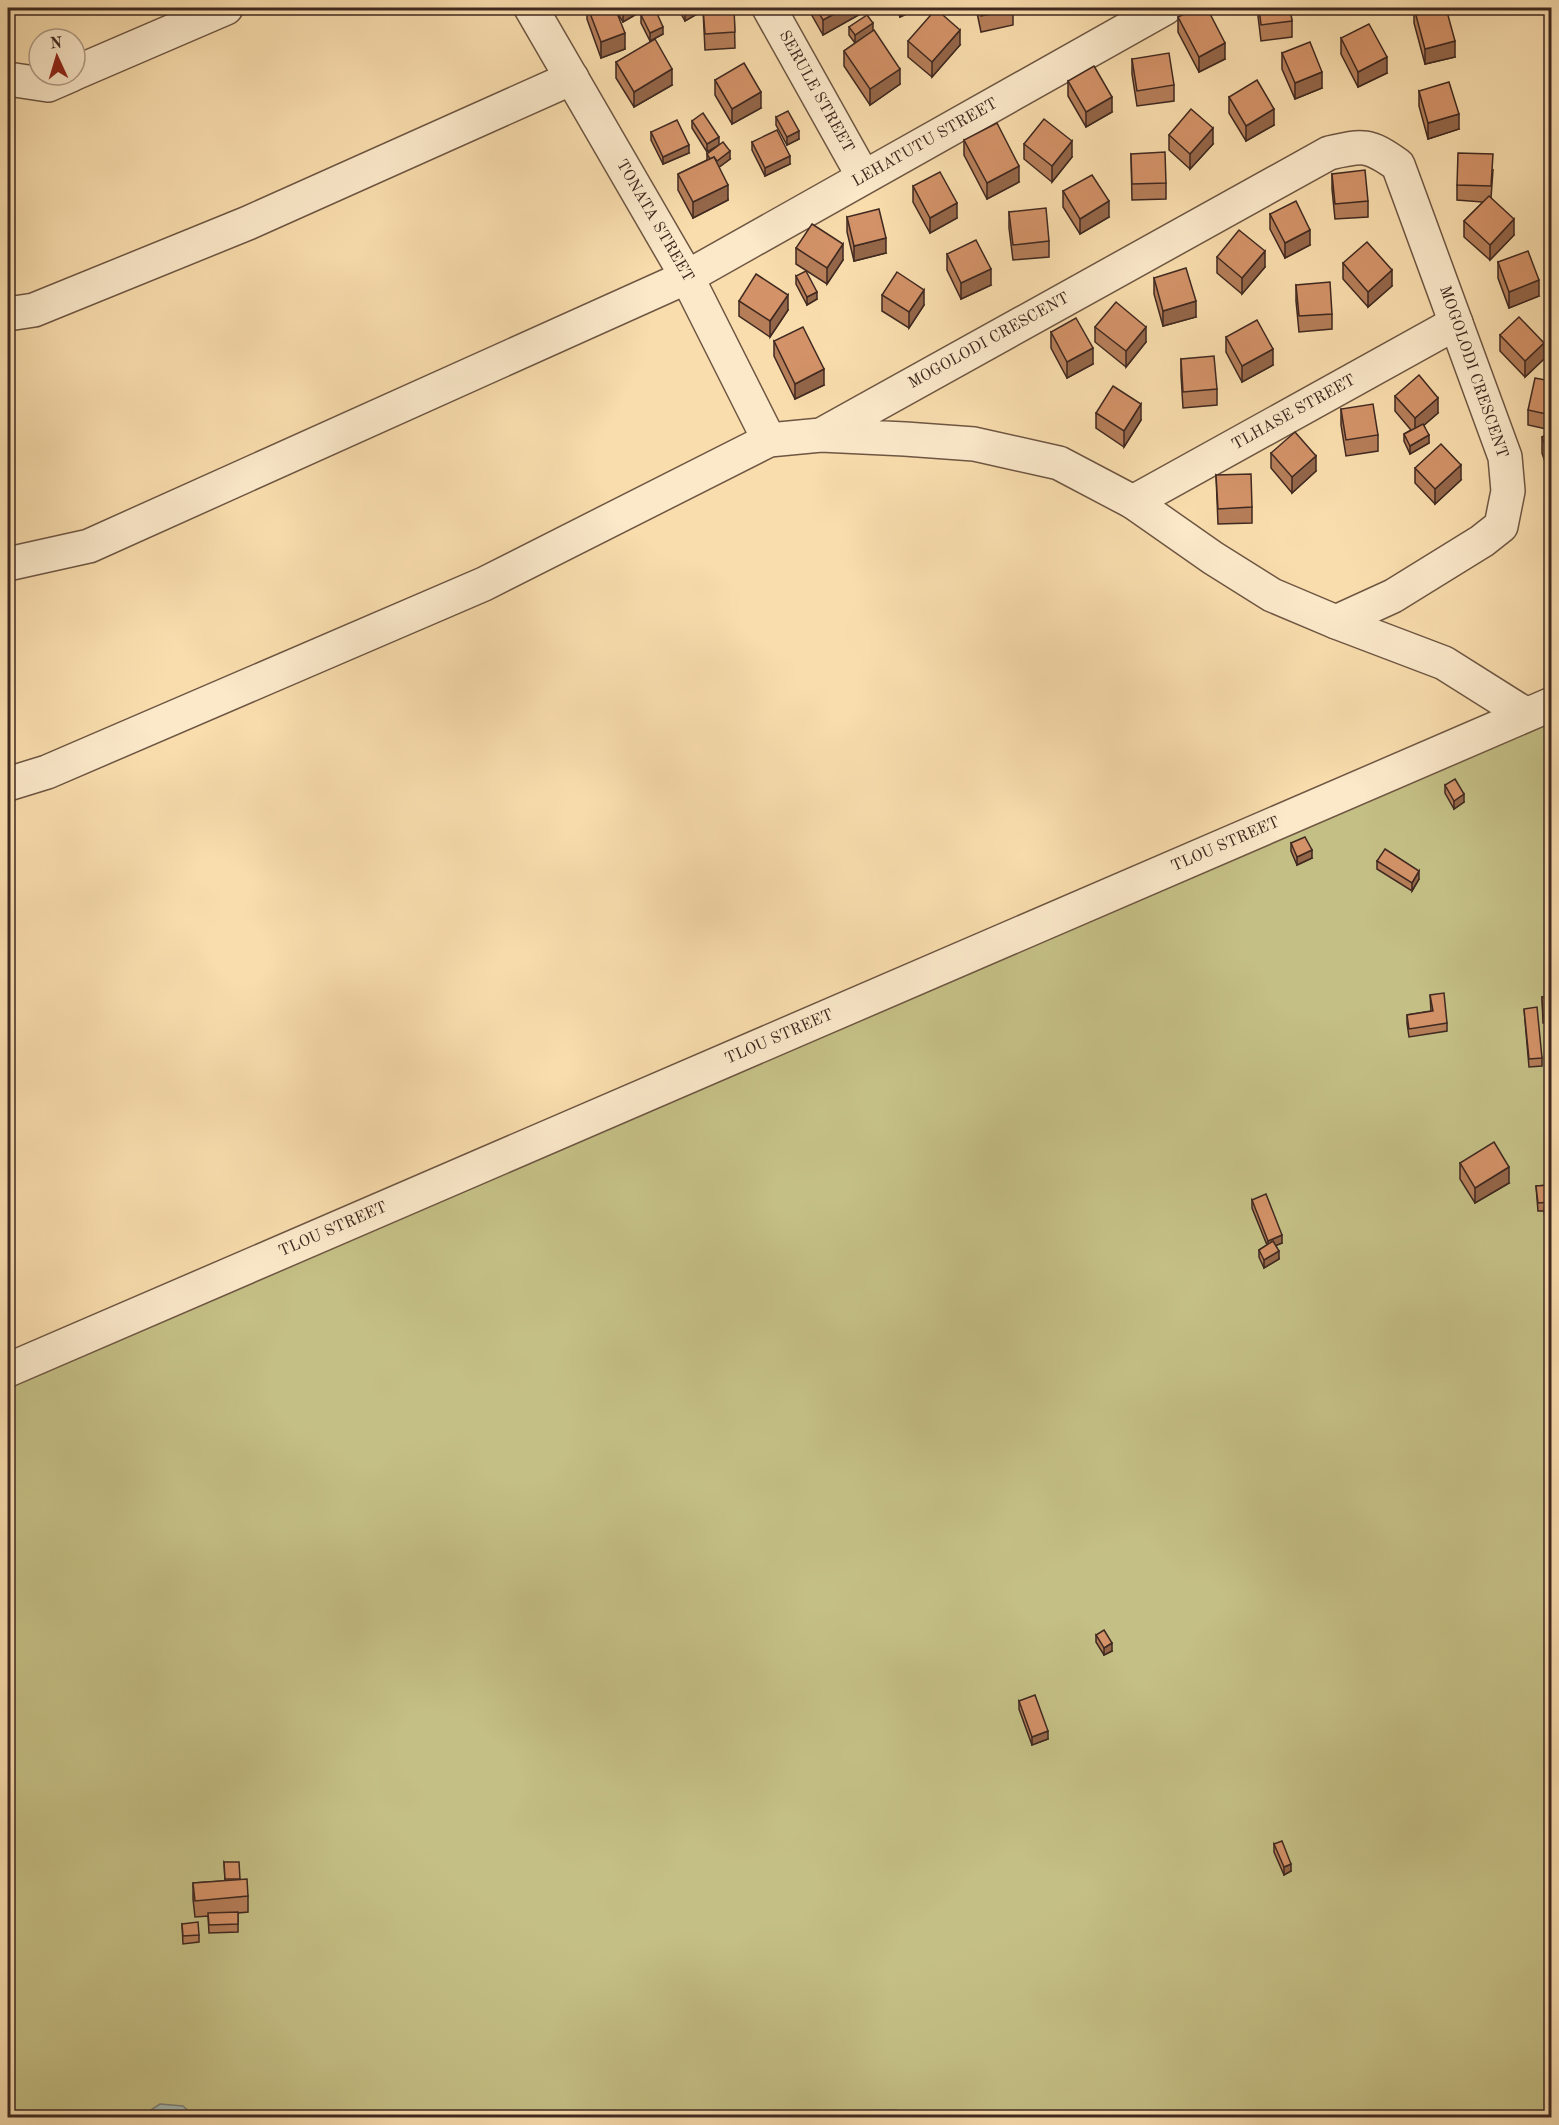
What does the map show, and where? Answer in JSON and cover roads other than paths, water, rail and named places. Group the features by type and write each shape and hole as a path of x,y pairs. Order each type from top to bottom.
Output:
{"street":[{"path":"87,68 226,8"},
{"name":"TONATA STREET","path":"531,8 687,277 769,440"},
{"name":"SERULE STREET","path":"769,8 863,176"},
{"name":"LEHATUTU STREET","path":"8,564 89,546 687,277 1165,8"},
{"path":"8,314 34,310 248,223 572,78"},
{"path":"8,79 27,82"},
{"name":"MOGOLODI CRESCENT","path":"769,440 822,435 984,447 1059,463 1133,502 1213,558 1272,595 1336,622 1393,596 1482,541 1501,526 1508,491 1504,457 1398,165 1378,152 1360,146 1329,153 822,435"},
{"name":"TLHASE STREET","path":"1133,502 1456,323"},
{"path":"8,784 47,772 484,584 769,440"},
{"path":"1336,622 1444,663 1538,709"},
{"name":"TLOU STREET","path":"8,1370 1538,709"}],"water":[{"path":"160,2104 183,2106 195,2117 140,2117"},
{"path":"896,2110 915,2117 837,2117 841,2111"}]}
